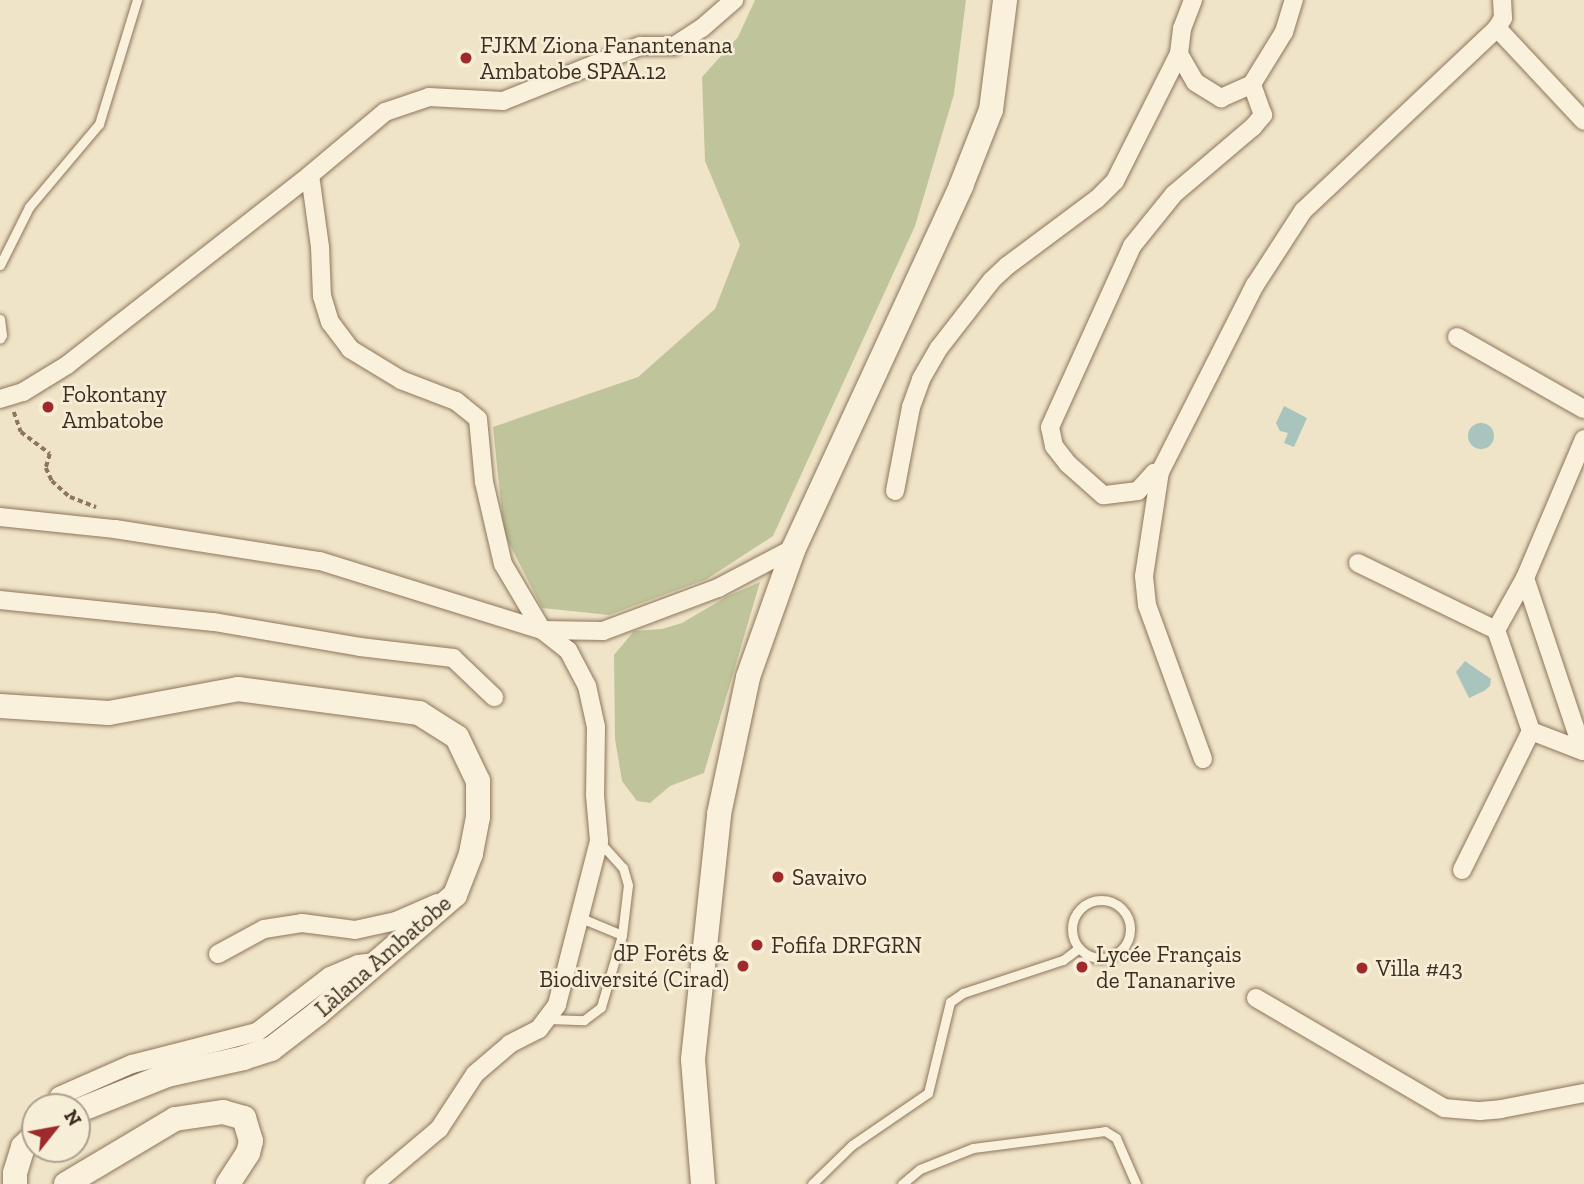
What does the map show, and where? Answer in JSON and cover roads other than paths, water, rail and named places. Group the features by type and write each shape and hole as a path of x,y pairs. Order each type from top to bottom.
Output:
{"street":[{"path":"6,403 67,365 310,175 384,112 429,97 503,100 640,47 674,46 702,28 734,0"},
{"path":"703,1184 693,1059 719,814 748,677 794,548 961,186 992,110 1005,0"},
{"path":"895,491 911,407 921,379 939,348 1007,265 1097,199 1115,181 1179,54 1182,29 1193,0"},
{"path":"1179,54 1195,82 1221,98 1252,84 1284,32 1294,0"},
{"path":"1203,759 1147,605 1144,576 1160,472 1255,285 1303,211 1497,28 1503,18 1502,0"},
{"path":"1497,28 1584,121"},
{"path":"1160,472 1153,473 1138,491 1103,495 1068,464 1054,446 1049,427 1132,246 1174,194 1254,127 1263,114 1252,84"},
{"path":"310,175 320,247 322,296 330,322 350,349 401,380 456,401 478,419 484,482 503,564 542,630 568,650 587,686 596,727 595,795 599,841 565,984 548,1019 475,1074 439,1129 374,1184"},
{"path":"1457,337 1584,409"},
{"path":"1496,630 1525,578 1584,439"},
{"path":"0,517 116,529 320,561 542,630 603,631 718,588 794,548"},
{"path":"1358,563 1496,630 1531,731 1462,870"},
{"path":"1525,578 1583,752"},
{"path":"0,600 214,622 360,647 453,658 494,697"},
{"name":"Làlana Ambatobe","path":"0,706 109,713 238,689 419,713 457,737 478,781 478,817 471,854 455,895 380,962 271,1049 91,1096"},
{"path":"1531,731 1583,752"},
{"path":"218,954 264,929 302,923 355,930 396,921 455,895"},
{"path":"1256,998 1444,1108 1472,1111 1502,1109 1584,1093"},
{"path":"66,1184 176,1119 223,1112 244,1118 251,1142 248,1153 228,1184"},
{"path":"15,1184 15,1173 21,1154"}],"lane":[{"path":"0,265 29,207 99,124 137,0"},
{"path":"0,319 0,340"},
{"path":"548,1019 584,1020 594,1014 600,1007 622,935 628,886 623,868 599,841"},
{"path":"1103,900 1113,902 1126,914 1130,932 1122,949 1115,955 1098,958 1088,956 1079,948 1071,926 1074,917 1086,903 1103,900"},
{"path":"581,918 622,935"},
{"path":"812,1184 852,1145 928,1093 950,1002 963,993 1063,960 1079,948"},
{"path":"902,1184 920,1169 973,1147 1105,1131 1116,1138 1136,1184"}],"water":[{"path":"1284,406 1307,418 1294,447 1284,443 1288,433 1280,431 1276,423"},
{"path":"1481,423 1490,427 1494,436 1490,445 1481,449 1472,445 1468,436 1472,427"},
{"path":"1465,661 1491,679 1490,686 1469,698 1456,672"}],"place":[{"name":"FJKM Ziona Fanantenana Ambatobe SPAA.12","path":"466,58"},
{"name":"Fokontany Ambatobe","path":"48,407"},
{"name":"Savaivo","path":"778,877"},
{"name":"Fofifa DRFGRN","path":"757,945"},
{"name":"dP Forêts & Biodiversité (Cirad)","path":"743,966"},
{"name":"Lycée Français de Tananarive","path":"1082,967"},
{"name":"Villa #43","path":"1362,968"}]}
